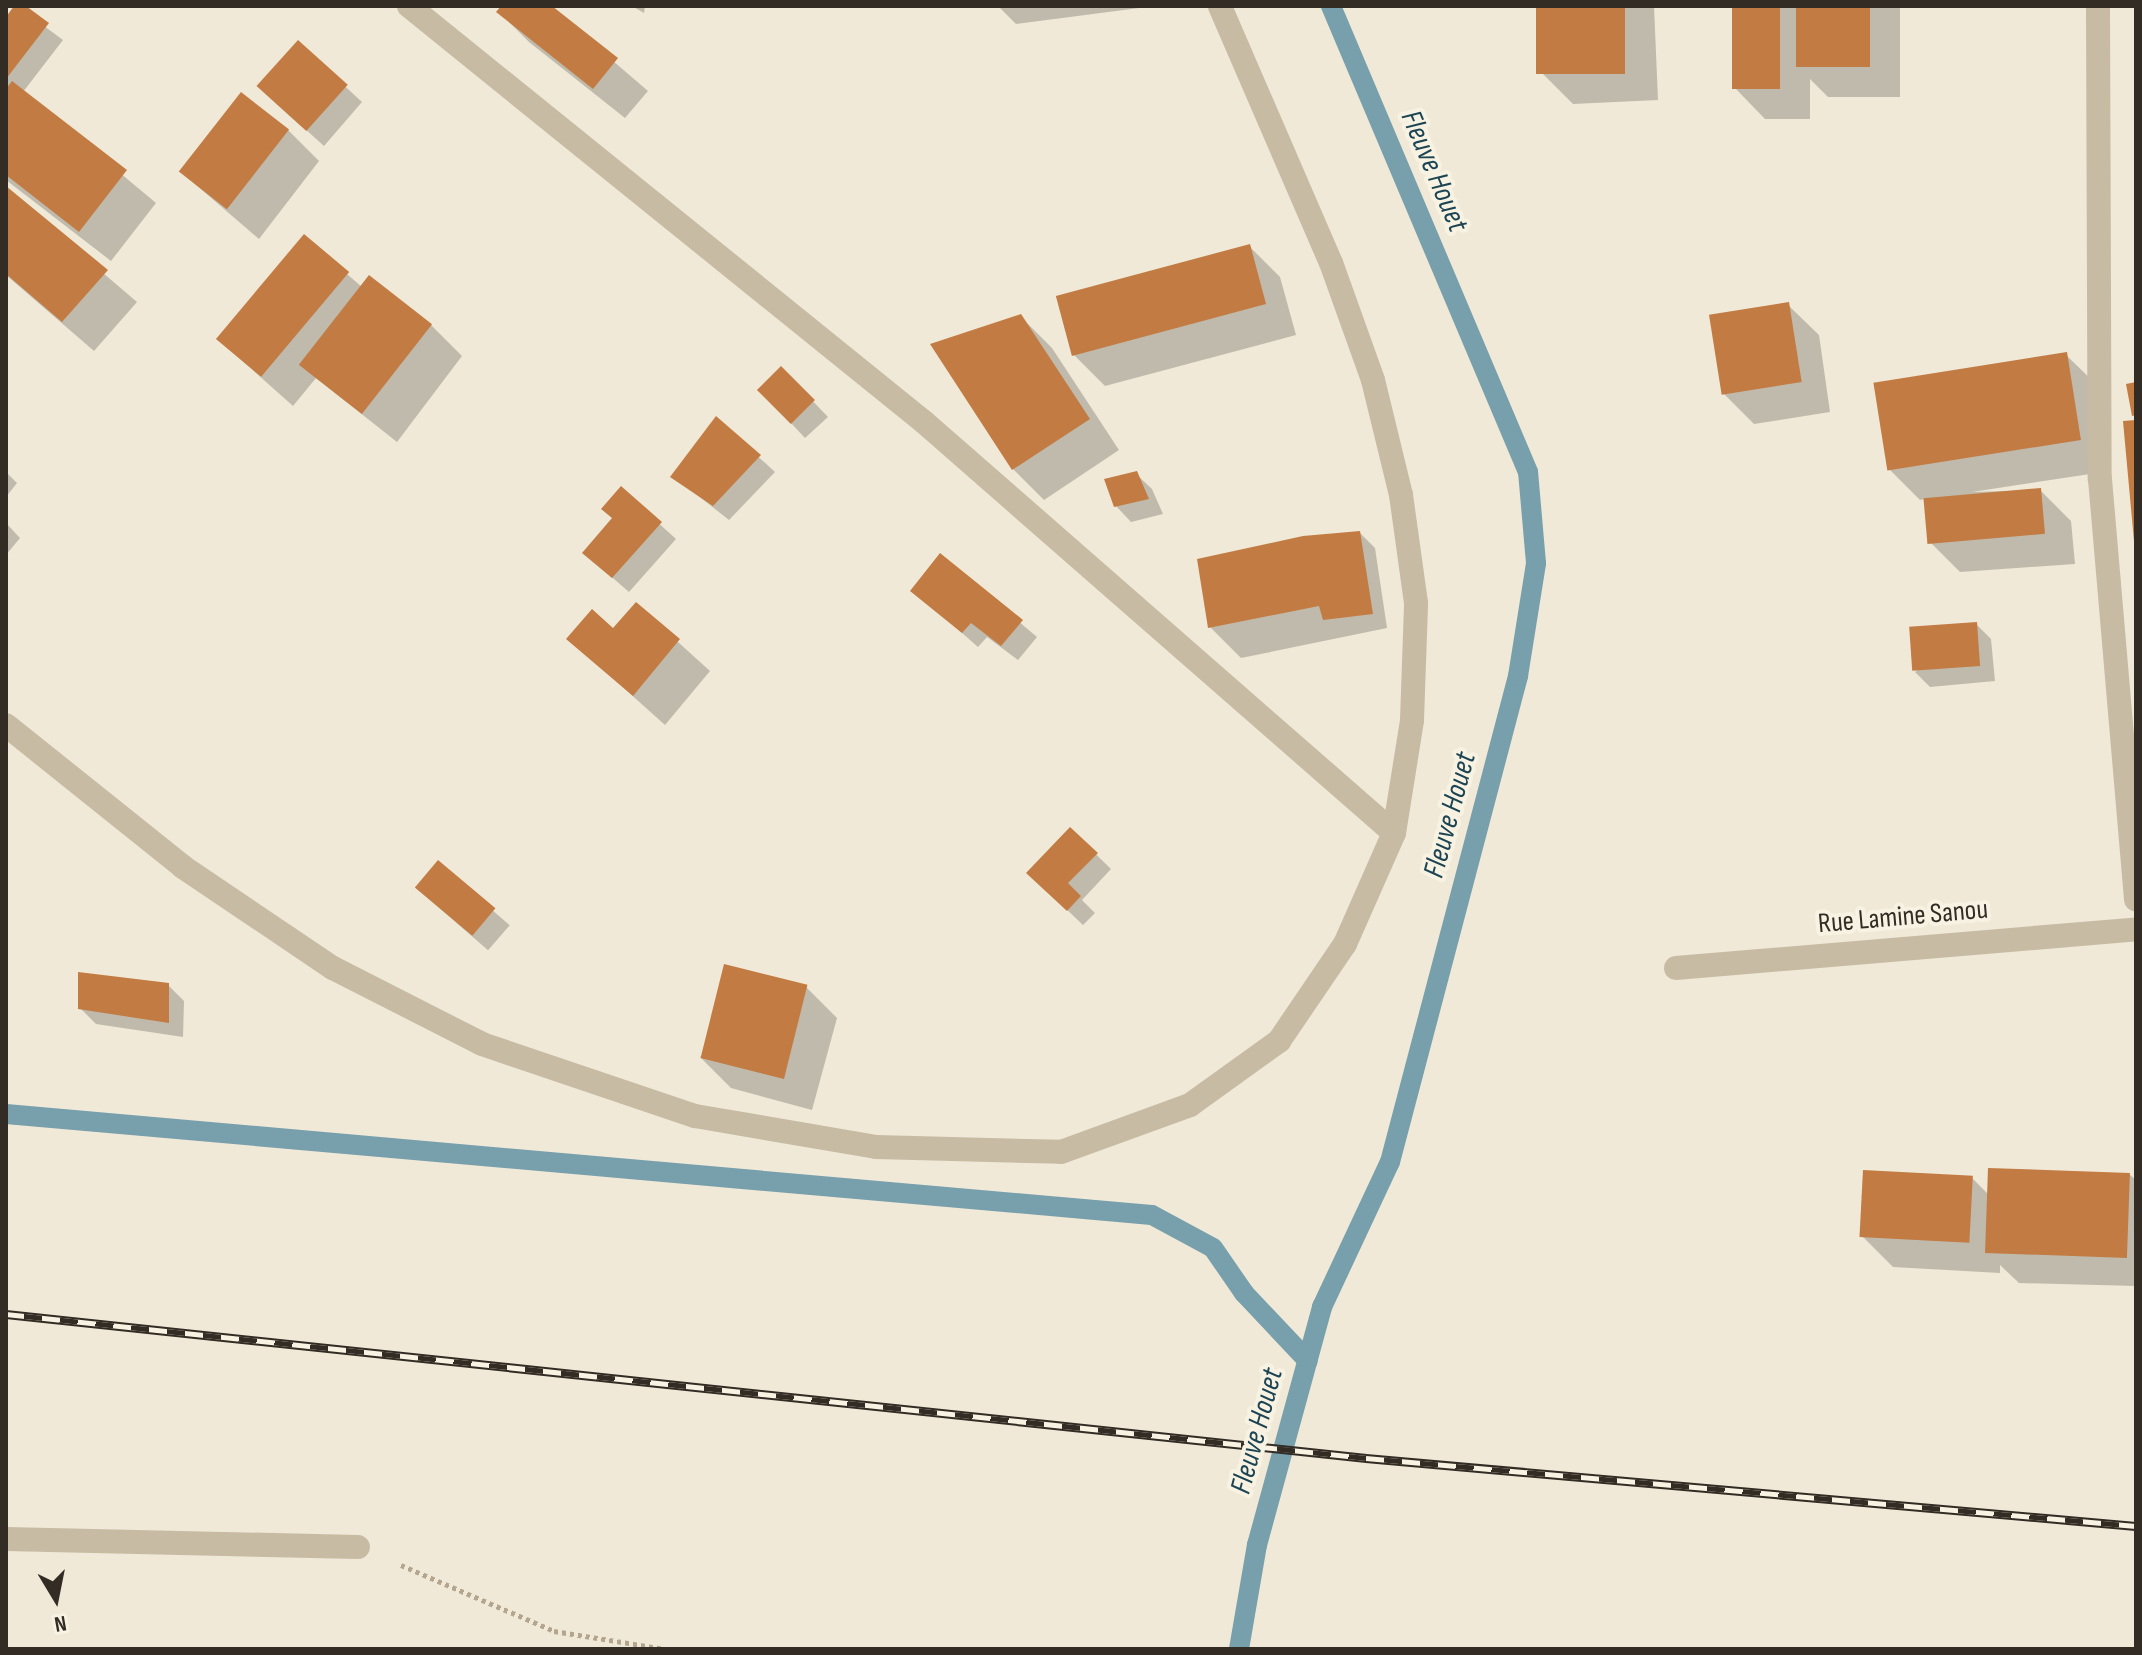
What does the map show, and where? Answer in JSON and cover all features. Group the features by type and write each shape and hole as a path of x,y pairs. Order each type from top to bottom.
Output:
{"street":[{"path":"409,6 924,422 1394,833"},
{"path":"6,725 208,884 333,968 482,1044 695,1116 876,1147 1061,1152 1190,1105 1279,1041 1345,944 1394,833 1412,720 1416,603 1401,495 1373,380 1336,278 1220,6"},
{"path":"2098,6 2099,453 2136,899"},
{"name":"Rue Lamine Sanou","path":"1676,968 2136,929"},
{"path":"6,1539 358,1547"}],"path":[{"path":"358,1547 554,1631 665,1649"}],"building":[{"path":"14,6 26,6 49,23 6,79 6,17"},
{"path":"501,6 552,6 618,58 593,89 496,12"},
{"path":"1536,6 1625,6 1625,74 1536,74"},
{"path":"1732,6 1780,6 1780,89 1732,89"},
{"path":"1796,6 1870,6 1870,67 1796,67"},
{"path":"298,40 348,85 306,131 257,86"},
{"path":"12,81 127,170 79,232 6,175 6,89"},
{"path":"241,92 289,130 227,209 179,172"},
{"path":"6,186 108,270 62,322 6,274"},
{"path":"304,234 349,272 261,377 216,339"},
{"path":"1250,244 1266,304 1072,356 1056,296"},
{"path":"369,275 432,324 362,414 299,365"},
{"path":"1789,302 1802,382 1722,395 1709,315"},
{"path":"1021,314 1090,419 1012,470 930,344"},
{"path":"2067,352 2081,440 1887,471 1873,383"},
{"path":"781,366 815,400 791,424 757,390"},
{"path":"2136,382 2136,415 2132,416 2126,384"},
{"path":"716,416 761,455 713,506 670,477"},
{"path":"2136,420 2136,541 2134,541 2123,421"},
{"path":"1137,471 1149,499 1114,507 1104,479"},
{"path":"621,486 662,522 612,578 582,553 612,518 601,509"},
{"path":"2041,488 2045,534 1927,544 1923,498"},
{"path":"1360,531 1373,614 1323,620 1319,606 1208,628 1197,559 1303,536"},
{"path":"940,553 1023,620 1001,646 971,623 962,633 910,591"},
{"path":"636,602 680,639 633,696 566,639 592,609 613,628"},
{"path":"1977,622 1980,666 1912,671 1909,627"},
{"path":"1070,827 1098,853 1068,883 1081,896 1067,911 1026,873"},
{"path":"438,860 495,908 472,936 415,888"},
{"path":"724,964 807,985 784,1079 701,1058"},
{"path":"78,972 169,983 169,1023 78,1009"},
{"path":"1988,1168 2130,1173 2127,1258 1985,1253"},
{"path":"1863,1170 1973,1176 1969,1243 1859,1237"}],"waterway":[{"name":"Fleuve Houet","path":"1239,1649 1257,1545 1322,1307 1390,1162 1518,676 1536,563 1528,472 1331,6"},
{"path":"6,1114 1152,1215 1213,1248 1244,1293 1308,1361"}],"railway":[{"path":"6,1314 1366,1458 2136,1526"}]}
